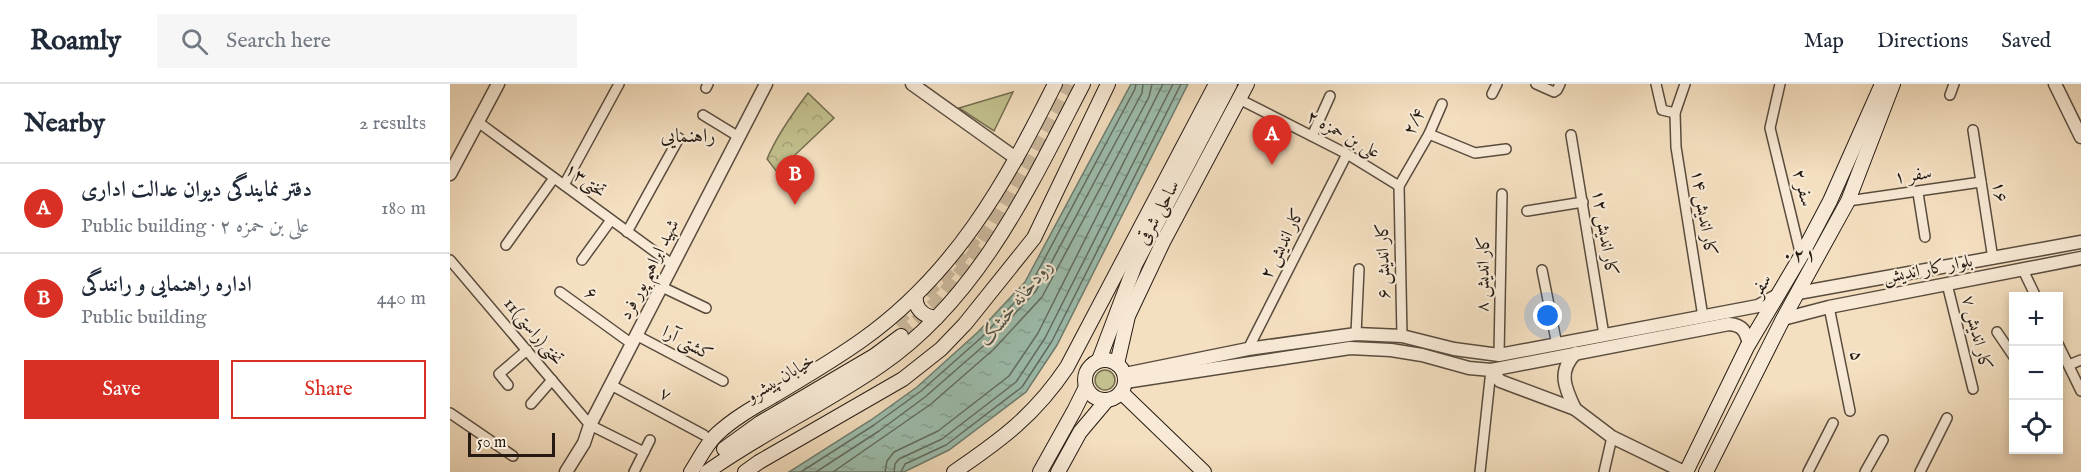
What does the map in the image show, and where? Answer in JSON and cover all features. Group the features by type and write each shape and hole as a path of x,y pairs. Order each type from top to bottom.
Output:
{"main road":[{"path":"691,472 715,436 747,411 863,340 901,309 938,274 965,240 1017,159 1054,84"},
{"path":"707,472 737,451 822,403 882,364 936,318 969,279 1012,216 1083,84"},
{"path":"745,472 903,379 942,349 1034,238 1108,84"},
{"path":"954,472 1000,441 1051,392 1067,367 1216,84"},
{"name":"ساحلی شرقی","path":"1099,360 1135,265 1230,84"},
{"name":"ساحلی شرقی","path":"1122,378 1128,316 1163,242 1246,84"},
{"name":"سفر","path":"1685,472 1749,344 1802,256 1830,201 1882,84"},
{"name":"سفر","path":"1706,472 1783,319 1848,201 1893,84"},
{"path":"916,295 917,307 921,312 936,318"},
{"path":"901,309 911,312 916,317 921,325 921,331"},
{"name":"خیابان پیشرو","path":"691,472 719,440 785,395 898,329 874,356 760,423 724,449 702,472"},
{"path":"1040,472 1086,387 1085,374 1088,368 1099,360 1112,360 1122,378 1204,472"},
{"path":"1058,472 1080,432 1107,400 1113,398 1122,378"},
{"path":"1086,387 1094,397 1107,400"}],"street":[{"path":"450,174 498,84"},
{"path":"564,185 620,84"},
{"name":"شهید ابراهیم پور فرد","path":"566,472 584,443 590,425 766,84"},
{"path":"912,84 1017,159"},
{"path":"1492,93 1497,84"},
{"path":"1536,84 1557,88"},
{"path":"1656,84 1662,110 1675,113"},
{"name":"۱۴ کار اندیش","path":"1684,84 1675,113 1676,147 1703,317"},
{"name":"۲ سفر","path":"1780,84 1770,128 1802,256"},
{"path":"1950,95 1954,84"},
{"path":"2055,84 2081,137"},
{"path":"1312,136 1330,96"},
{"name":"۲ علی بن حمزه","path":"1239,99 1347,154 1399,186"},
{"name":"۲/۴","path":"1399,186 1429,134 1442,104"},
{"path":"703,115 739,137"},
{"name":"تختی۱۳","path":"478,122 673,266"},
{"name":"۱۶","path":"1973,130 1993,259"},
{"path":"1429,134 1475,153 1506,149"},
{"name":"۱۲ کار اندیش","path":"1571,135 1604,335"},
{"path":"627,232 680,138"},
{"name":"۲ کار اندیش","path":"1248,349 1347,154"},
{"path":"506,245 554,178"},
{"name":"۱ سفر","path":"1848,201 1918,193 1981,182"},
{"name":"۶ کار اندیش","path":"1399,186 1402,336"},
{"path":"1918,193 1925,237"},
{"name":"۸ کار اندیش","path":"1498,355 1502,194"},
{"path":"1527,211 1583,202"},
{"path":"582,260 611,220"},
{"name":"بلوار کار اندیش","path":"1798,293 2081,242"},
{"name":"بلوار کار اندیش","path":"1783,319 1830,307 2081,258"},
{"name":"11تختی(راستی)","path":"450,260 590,425"},
{"path":"1356,334 1359,269"},
{"path":"1542,270 1557,345"},
{"path":"2023,270 2034,292"},
{"name":"۷ کار اندیش","path":"1947,284 1973,389"},
{"path":"662,287 706,308"},
{"name":"۶","path":"560,292 634,339"},
{"path":"1122,378 1248,349 1356,334 1402,336 1454,349 1498,355 1758,306 1776,297"},
{"name":"۵","path":"1830,307 1850,411"},
{"path":"1122,378 1350,348 1391,350 1422,355 1469,368 1491,370 1729,324 1738,324 1743,328 1749,344"},
{"path":"1997,332 2009,351"},
{"name":"کشتی آرا","path":"634,339 723,381"},
{"path":"2059,346 2081,391"},
{"path":"508,385 499,374 527,350"},
{"path":"1575,409 1566,390 1565,378 1568,361 1576,353"},
{"path":"2068,364 2081,360"},
{"path":"1491,370 1500,381 1575,409 1612,437 1685,472"},
{"path":"1480,472 1491,370"},
{"path":"531,404 552,380"},
{"name":"۷","path":"611,385 704,435"},
{"path":"450,413 513,456"},
{"path":"1920,472 1947,418"},
{"path":"1808,472 1833,423"},
{"path":"590,425 644,452"},
{"path":"1604,472 1612,437"},
{"path":"634,472 650,440"},
{"path":"1865,472 1883,440"}],"green space":[{"path":"1013,92 994,131 959,108"},
{"path":"808,93 834,118 777,172 767,159 785,125"},
{"path":"1105,370 1112,373 1115,380 1112,387 1105,390 1098,387 1095,380 1098,373"}],"water":[{"name":"رودخانه خشک","path":"1131,84 1188,84 1057,345 1026,392 949,450 904,472 789,472 871,420 917,387 978,332 1025,282"}],"tunnel":[{"path":"901,336 939,300 970,260 992,226 1069,84"},
{"path":"895,323 952,268 975,238"}],"place":[{"name":"دفتر نمایندگی دیوان عدالت اداری","path":"1272,165"},
{"name":"اداره راهنمایی و رانندگی","path":"795,205"}],"district":[{"name":"راهنمایی","path":"688,136"},
{"name":"۰۲۱","path":"1799,255"}]}
